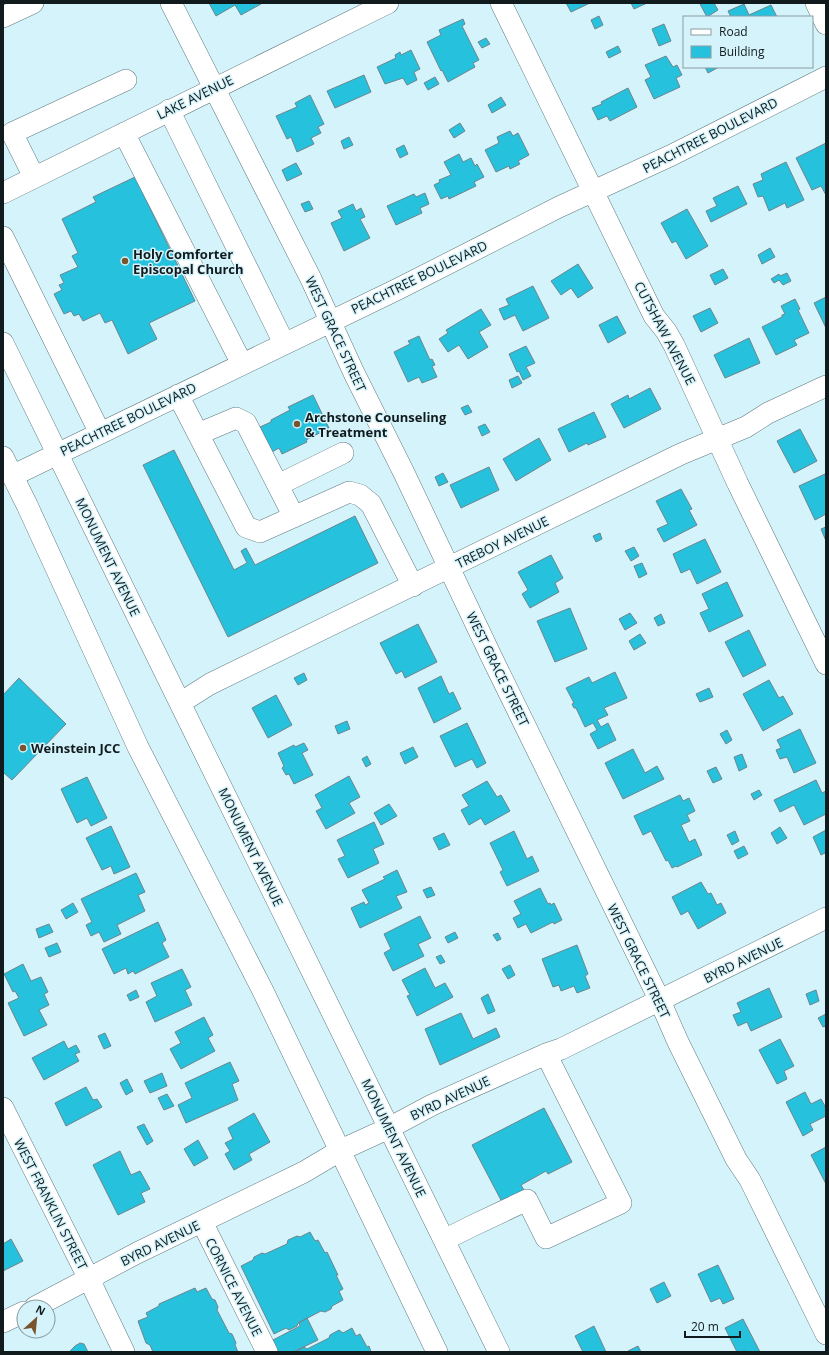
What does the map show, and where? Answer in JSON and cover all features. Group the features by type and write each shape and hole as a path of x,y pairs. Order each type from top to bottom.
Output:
{"street":[{"path":"3,17 32,3"},
{"name":"WEST GRACE STREET","path":"171,3 311,280 354,373 660,1001 678,1042 732,1153 750,1180 826,1334"},
{"name":"LAKE AVENUE","path":"3,192 388,3"},
{"name":"CUTSHAW AVENUE","path":"501,3 654,316 666,330 674,345 738,484 826,664"},
{"path":"816,3 826,24"},
{"name":"PEACHTREE BOULEVARD","path":"12,476 398,289 559,207 686,148 826,77"},
{"path":"34,177 12,133 126,80"},
{"path":"169,110 284,343"},
{"path":"124,133 242,364"},
{"path":"3,238 100,433"},
{"name":"MONUMENT AVENUE","path":"3,343 499,1352"},
{"name":"TREBOY AVENUE","path":"180,703 210,684 681,454 746,427 768,413 826,386"},
{"path":"178,395 246,527 260,532 349,492 360,495 371,504 413,586"},
{"path":"198,434 236,418 246,422 294,517"},
{"path":"278,485 343,453"},
{"path":"3,457 138,747 263,991 341,1150 437,1352"},
{"name":"BYRD AVENUE","path":"50,1299 137,1253 304,1172 341,1150 389,1128 432,1105 546,1054 561,1049 826,918"},
{"path":"444,1240 527,1200 546,1238 622,1203 546,1054"},
{"name":"WEST FRANKLIN STREET","path":"3,1108 124,1352"},
{"name":"CORNICE AVENUE","path":"202,1222 267,1352"},
{"path":"3,1322 16,1316"}],"building":[{"path":"209,3 261,4 241,15 235,5 216,16"},
{"path":"566,3 590,3 571,12"},
{"path":"631,3 647,3 634,9"},
{"path":"714,3 718,10 706,16 700,4"},
{"path":"744,4 749,15 771,5 776,16 730,16 728,11"},
{"path":"599,16 603,25 595,29 591,20"},
{"path":"463,19 465,24 462,26 479,60 473,63 475,67 448,82 427,42 441,35 439,30"},
{"path":"664,24 671,41 659,46 652,29"},
{"path":"486,38 490,44 482,48 478,42"},
{"path":"618,46 621,52 609,58 606,52"},
{"path":"411,50 420,69 414,72 417,80 407,85 403,78 385,84 377,67 396,58 395,55 400,52 401,55"},
{"path":"666,56 673,67 677,65 682,75 676,78 680,87 654,99 645,80 651,77 645,65"},
{"path":"706,68 717,68 708,73"},
{"path":"364,75 371,92 335,108 327,91"},
{"path":"435,77 439,84 428,90 424,83"},
{"path":"628,88 637,107 610,121 607,116 598,120 592,108 602,104 601,102"},
{"path":"310,95 324,124 318,127 321,133 311,138 314,144 297,152 291,137 287,139 276,116 297,107 295,103"},
{"path":"501,97 506,105 492,113 488,105"},
{"path":"460,123 465,131 454,138 449,130"},
{"path":"510,131 513,136 518,133 529,155 518,161 520,164 510,169 509,166 496,172 485,150 499,143 497,137"},
{"path":"349,137 353,145 344,149 341,141"},
{"path":"826,143 826,195 821,186 812,190 796,158"},
{"path":"404,145 408,154 400,158 396,149"},
{"path":"459,154 463,162 471,158 475,166 477,164 484,177 474,182 476,186 449,199 448,196 441,199 434,185 440,182 439,180 451,175 444,162"},
{"path":"786,162 804,200 787,208 785,203 769,211 763,196 758,197 753,184 763,180 761,174"},
{"path":"296,163 302,174 287,181 282,170"},
{"name":"Holy Comforter Episcopal Church","path":"135,177 195,301 149,323 157,339 128,354 112,320 105,323 100,313 83,321 79,314 74,316 71,311 64,314 54,294 62,290 59,285 64,283 60,275 78,267 72,256 78,253 62,219 96,202 93,197"},
{"path":"738,186 747,204 711,222 706,211 717,206 713,198"},
{"path":"425,193 429,204 420,208 422,213 396,225 387,206 414,194 416,197"},
{"path":"309,201 313,209 305,212 301,204"},
{"path":"353,204 356,211 361,208 365,217 360,219 370,238 344,251 331,223 342,218 338,211"},
{"path":"687,209 708,246 686,259 676,241 672,243 661,223"},
{"path":"770,248 775,257 762,264 758,255"},
{"path":"578,264 593,288 578,298 571,288 561,295 551,281"},
{"path":"723,269 728,278 715,285 710,275"},
{"path":"787,273 791,281 783,285 779,280 774,283 771,279 779,274 780,276"},
{"path":"533,286 549,318 523,331 515,315 504,320 499,309 509,305 506,299"},
{"path":"826,297 826,328 814,303"},
{"path":"795,299 800,309 798,310 809,333 794,340 797,345 776,355 762,327 782,317 782,315 785,314 781,306"},
{"path":"710,308 718,323 701,332 693,316"},
{"path":"481,309 491,325 479,332 488,347 468,359 459,345 448,352 439,339 448,333 446,330"},
{"path":"617,316 626,333 608,343 599,325"},
{"path":"419,336 430,360 432,359 435,365 432,366 437,377 422,383 419,377 408,382 394,352 410,344 408,341"},
{"path":"749,338 760,363 725,378 714,355"},
{"path":"526,346 535,363 526,367 531,376 523,380 519,371 517,372 509,354"},
{"path":"518,376 522,383 512,388 509,380"},
{"path":"650,388 661,409 624,428 611,404 628,395 629,399"},
{"name":"Archstone Counseling & Treatment","path":"313,395 329,428 306,440 307,442 282,454 279,448 272,452 260,427 290,410 288,407"},
{"path":"468,405 472,412 465,415 461,408"},
{"path":"594,412 606,437 588,445 587,443 569,452 558,429"},
{"path":"485,424 490,432 482,436 478,427"},
{"path":"800,429 817,461 794,473 777,441"},
{"path":"539,438 551,460 516,481 503,459"},
{"path":"174,450 234,570 247,563 241,551 246,548 255,565 355,516 378,563 228,637 143,465"},
{"path":"489,467 499,490 461,508 450,485"},
{"path":"443,473 448,482 439,486 435,477"},
{"path":"825,474 826,514 815,520 799,486"},
{"path":"681,489 692,509 689,510 697,525 664,542 657,529 668,524 656,501"},
{"path":"826,527 826,541 821,529"},
{"path":"600,533 602,539 596,542 593,536"},
{"path":"705,539 721,572 697,584 690,569 681,573 673,554"},
{"path":"634,547 639,556 631,561 625,551"},
{"path":"551,555 563,578 555,583 559,592 530,608 522,594 528,590 518,572"},
{"path":"642,563 647,574 639,578 634,566"},
{"path":"727,582 743,616 709,632 700,613 709,609 702,594"},
{"path":"570,608 587,649 555,662 537,621"},
{"path":"630,613 637,623 625,630 619,619"},
{"path":"661,614 665,623 658,626 654,618"},
{"path":"418,624 437,662 405,678 402,671 396,674 380,643"},
{"path":"749,630 766,665 743,677 725,642"},
{"path":"640,634 646,643 634,650 629,641"},
{"path":"615,672 627,698 604,708 608,715 597,720 601,727 608,723 616,740 598,749 590,734 597,730 593,723 585,727 576,708 574,708 572,704 574,703 566,688 589,677 592,683"},
{"path":"304,673 307,680 298,685 294,678"},
{"path":"441,676 449,694 453,692 461,709 434,723 418,688"},
{"name":"Weinstein JCC","path":"19,678 66,724 12,780 4,773 3,774 3,695"},
{"path":"769,680 779,698 783,696 793,714 763,731 743,694"},
{"path":"709,688 713,697 700,702 696,694"},
{"path":"276,695 292,725 268,738 252,708"},
{"path":"347,721 350,729 338,734 335,726"},
{"path":"467,723 486,763 477,768 472,759 455,767 440,736"},
{"path":"800,729 816,763 794,773 787,757 780,759 776,750 781,748 777,740"},
{"path":"727,730 732,740 726,744 720,734"},
{"path":"304,743 308,750 302,753 313,775 294,784 289,774 286,775 282,768 284,766 278,753 294,745 295,747"},
{"path":"413,747 418,757 405,764 400,753"},
{"path":"633,749 645,773 657,766 664,779 623,799 605,763"},
{"path":"742,754 747,767 739,771 734,757"},
{"path":"367,756 371,764 366,767 362,759"},
{"path":"716,767 722,779 713,783 707,771"},
{"path":"349,776 360,797 349,803 355,813 326,829 316,811 322,808 315,795"},
{"path":"87,777 107,818 91,826 87,818 77,823 61,789"},
{"path":"816,780 822,793 826,791 826,814 804,825 794,805 780,812 774,800"},
{"path":"487,781 497,797 501,795 510,811 485,825 481,818 469,825 461,810 469,806 462,795"},
{"path":"759,790 762,795 754,800 751,794"},
{"path":"680,795 683,801 689,798 695,811 687,815 690,821 681,825 689,842 695,839 702,855 672,868 668,860 666,861 651,831 643,835 634,816"},
{"path":"389,804 397,816 381,825 374,813"},
{"path":"374,822 384,844 373,849 379,863 348,878 338,859 345,856 337,840"},
{"path":"111,826 130,867 114,874 111,866 102,870 86,838"},
{"path":"780,827 787,838 777,844 771,833"},
{"path":"826,830 826,855 825,853 821,855 813,837"},
{"path":"514,831 527,859 532,856 539,871 507,886 500,872 503,870 490,843"},
{"path":"735,831 739,841 732,845 727,835"},
{"path":"444,833 450,845 439,850 433,838"},
{"path":"744,846 748,854 738,859 734,851"},
{"path":"397,870 407,892 396,896 402,908 360,928 351,908 364,902 365,905 369,903 362,890 385,879 383,877"},
{"path":"136,873 145,892 138,895 145,911 117,925 121,934 104,942 99,932 91,936 86,925 92,922 81,899"},
{"path":"701,882 708,894 711,893 717,905 721,903 726,913 698,929 688,911 681,915 672,897"},
{"path":"431,887 435,895 427,898 423,890"},
{"path":"540,888 548,904 550,903 551,905 554,903 562,920 554,924 553,922 531,933 526,924 518,928 513,918 521,914 514,901"},
{"path":"73,903 78,912 66,919 61,910"},
{"path":"420,916 431,938 418,944 424,956 393,971 384,953 391,949 384,934"},
{"path":"158,922 166,940 162,943 169,957 135,974 133,971 128,974 126,968 114,974 102,949"},
{"path":"49,924 53,932 39,938 36,929"},
{"path":"455,932 458,938 448,943 445,937"},
{"path":"498,933 501,939 497,941 493,935"},
{"path":"57,943 61,952 49,957 45,948"},
{"path":"577,945 588,974 585,976 590,988 577,993 574,986 561,991 559,985 553,987 542,959"},
{"path":"441,955 445,962 440,964 436,957"},
{"path":"23,964 31,981 41,977 48,992 44,994 49,1005 39,1010 47,1025 24,1036 8,1003 19,998 15,991 13,992 4,974"},
{"path":"510,965 515,975 508,979 502,969"},
{"path":"425,968 435,988 445,983 453,997 417,1016 407,996 410,995 402,980"},
{"path":"182,969 191,987 185,990 192,1005 155,1022 146,1002 157,996 151,983"},
{"path":"769,988 782,1017 751,1031 747,1022 738,1026 733,1015 741,1012 737,1003"},
{"path":"136,990 139,997 130,1001 127,995"},
{"path":"816,990 819,1001 810,1005 806,994"},
{"path":"488,994 495,1011 488,1014 481,998"},
{"path":"461,1013 473,1039 496,1028 500,1037 440,1065 425,1029"},
{"path":"826,1014 826,1026 823,1027 818,1018"},
{"path":"204,1017 213,1035 208,1038 215,1051 181,1069 170,1049 181,1043 175,1032"},
{"path":"105,1033 111,1046 104,1049 98,1036"},
{"path":"780,1039 794,1066 784,1071 787,1079 777,1084 759,1050"},
{"path":"64,1041 68,1049 76,1045 80,1052 75,1054 79,1061 44,1080 32,1058"},
{"path":"230,1062 239,1081 232,1084 238,1100 186,1123 178,1105 192,1098 185,1083"},
{"path":"162,1073 167,1086 150,1093 144,1081"},
{"path":"127,1079 133,1091 126,1095 120,1083"},
{"path":"86,1087 93,1100 97,1099 102,1107 66,1126 55,1103"},
{"path":"805,1092 811,1104 821,1099 826,1108 826,1116 810,1124 813,1130 803,1136 786,1102"},
{"path":"167,1094 174,1106 164,1110 158,1098"},
{"path":"544,1108 572,1162 548,1174 546,1171 521,1185 524,1190 502,1202 472,1145"},
{"path":"254,1113 270,1142 249,1154 252,1160 234,1170 225,1154 230,1151 225,1143 233,1139 228,1128"},
{"path":"144,1124 153,1141 147,1145 137,1127"},
{"path":"198,1140 208,1158 194,1166 184,1149"},
{"path":"826,1147 826,1184 811,1155"},
{"path":"120,1151 131,1175 140,1171 150,1189 141,1193 145,1202 118,1215 93,1165"},
{"path":"310,1232 315,1241 318,1240 325,1253 327,1252 343,1289 339,1291 343,1300 332,1306 331,1309 325,1312 321,1311 298,1323 297,1326 289,1330 286,1328 274,1334 241,1266 253,1260 254,1257 262,1253 265,1254 287,1244 288,1240 297,1236 300,1237"},
{"path":"11,1239 23,1261 3,1271 3,1244"},
{"path":"718,1265 734,1299 723,1304 720,1298 711,1302 698,1274"},
{"path":"664,1282 671,1296 657,1303 650,1289"},
{"path":"195,1288 197,1292 206,1288 212,1299 215,1300 218,1307 217,1310 229,1333 232,1334 238,1352 153,1352 150,1345 146,1343 138,1321 148,1317 146,1313 159,1306 159,1304"},
{"path":"307,1318 318,1340 293,1352 278,1352 273,1340 300,1326 299,1323"},
{"path":"743,1319 760,1352 737,1352 725,1328"},
{"path":"594,1326 606,1352 583,1352 575,1336"},
{"path":"352,1328 356,1336 360,1334 367,1347 369,1346 371,1352 295,1352 304,1347 307,1349 329,1338 330,1335 339,1330 343,1333"},
{"path":"80,1343 84,1344 88,1352 69,1352 75,1346"},
{"path":"638,1346 641,1352 628,1351"}],"place":[{"name":"Holy Comforter Episcopal Church","path":"125,261"},
{"name":"Archstone Counseling & Treatment","path":"297,424"},
{"name":"Weinstein JCC","path":"23,748"}]}
